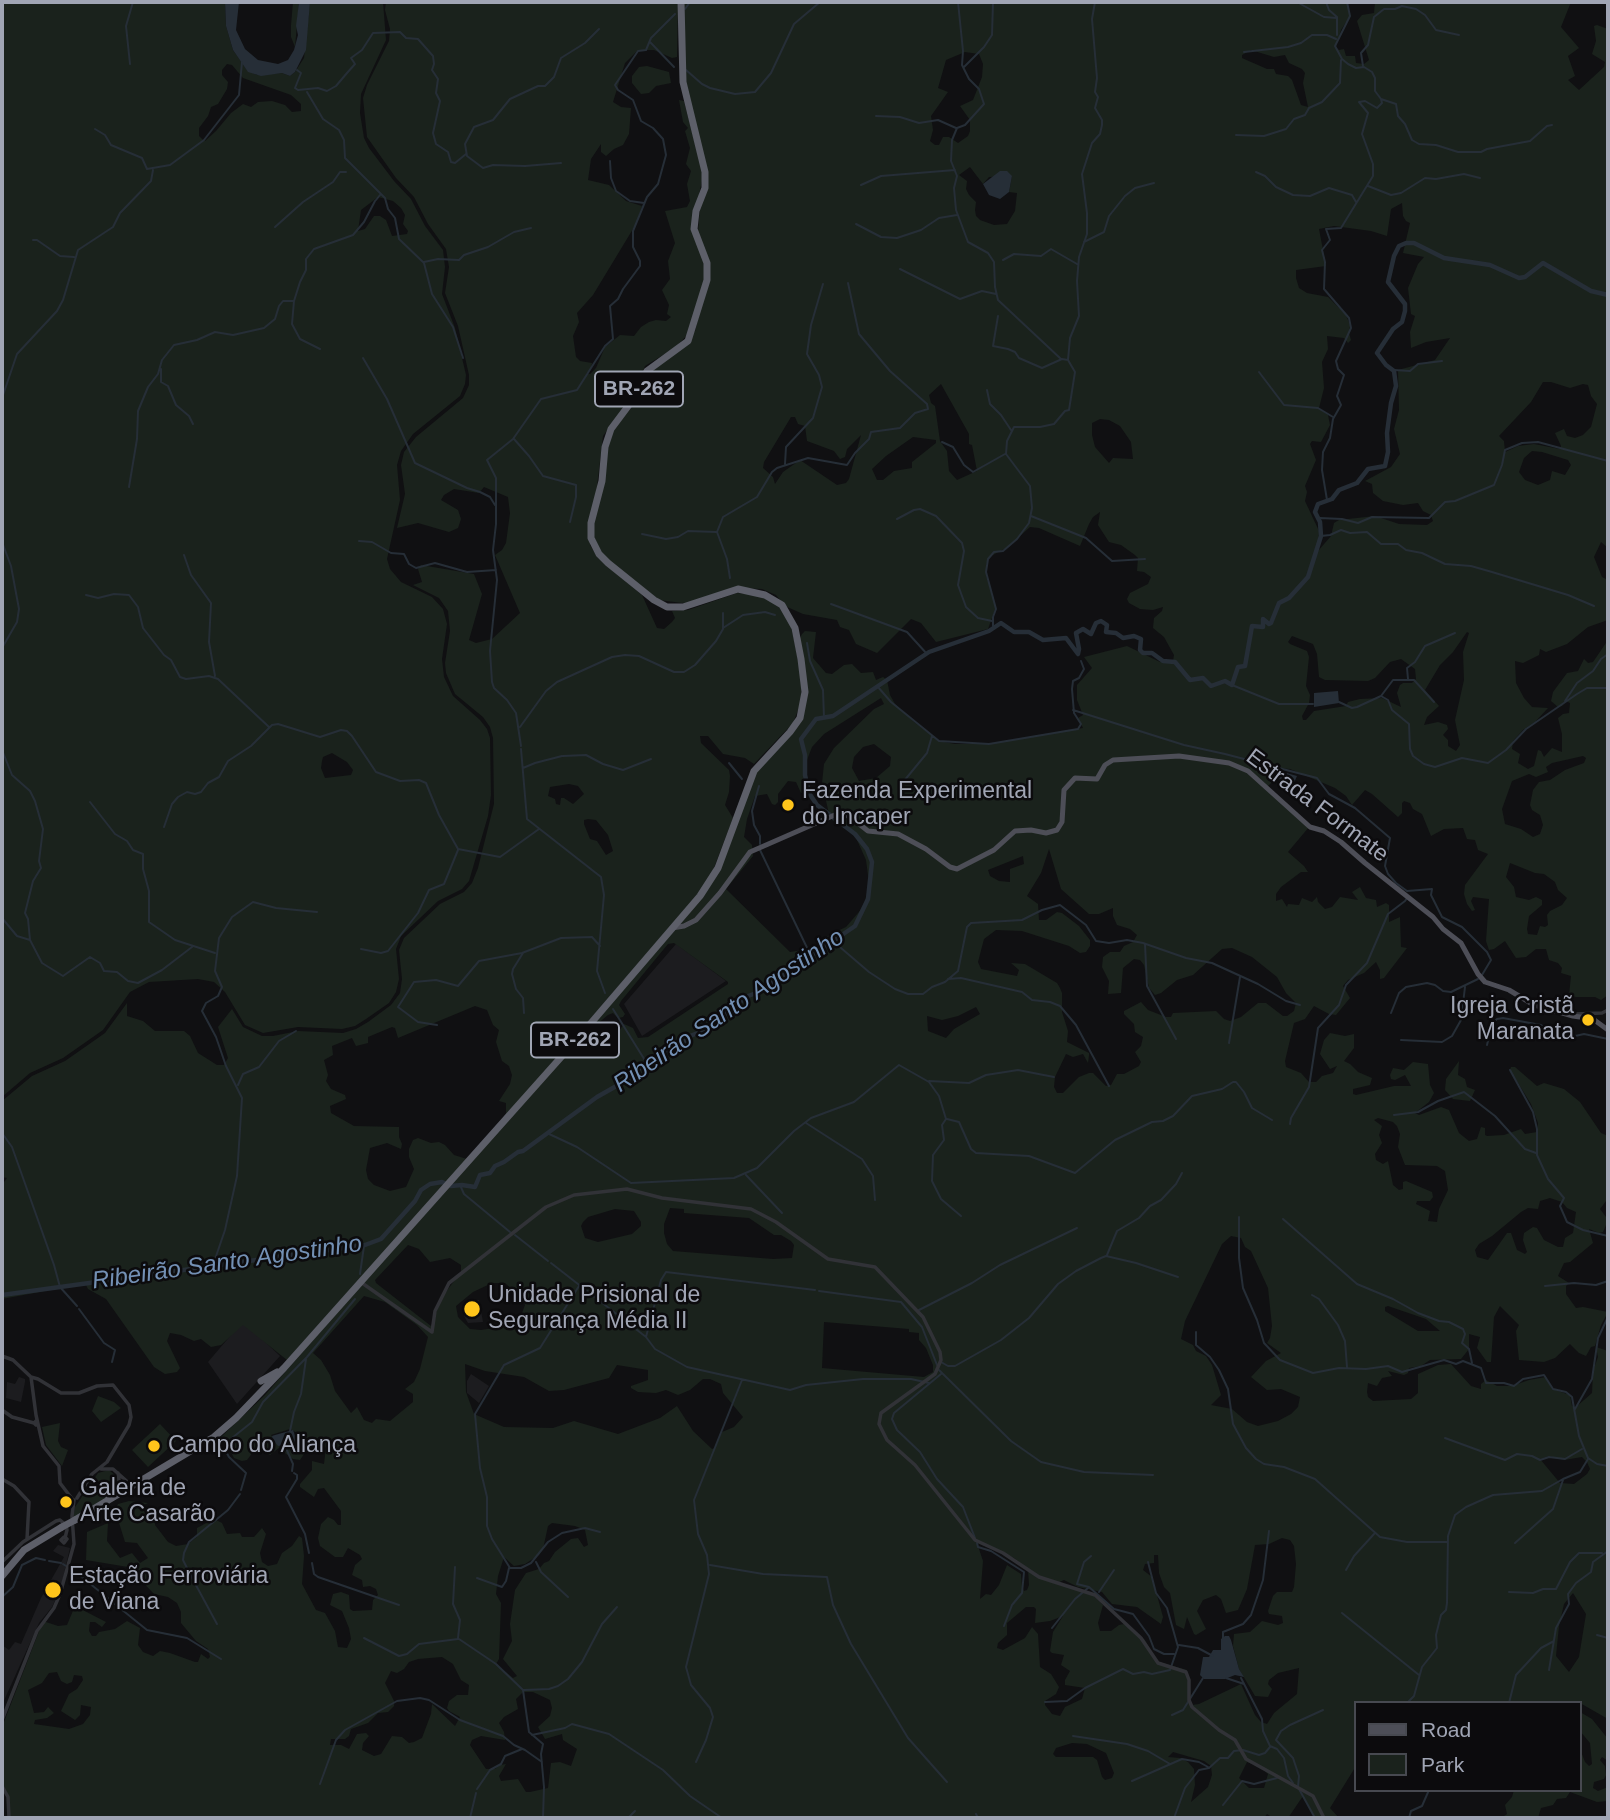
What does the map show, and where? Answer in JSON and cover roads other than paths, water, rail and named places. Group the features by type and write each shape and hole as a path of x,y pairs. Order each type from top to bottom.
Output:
{"highway":[{"name":"BR-262","path":"126,1488 214,1437 254,1400 700,897 714,875 750,778 761,761 795,725 803,710 805,692 795,628 782,605 765,595 738,589 683,607 667,607 645,594 608,563 599,554 591,538 591,523 601,481 605,447 611,429 635,397 647,370 688,341 707,280 707,263 694,229 698,203 706,181 683,82 681,2"},
{"path":"254,1400 259,1385 284,1368"},
{"path":"2,1576 24,1550 101,1506 126,1488"}],"main road":[{"name":"Estrada Formate","path":"672,928 696,920 750,852 831,817 843,814 868,831 898,834 957,869 994,850 1015,831 1046,833 1057,830 1062,822 1064,790 1075,778 1097,779 1105,765 1117,760 1183,756 1228,763 1248,771 1310,827 1324,831 1341,842 1436,919 1447,933 1458,939 1480,978 1485,982 1509,989 1534,1005 1569,1015"},
{"path":"1569,1015 1593,1018 1608,1030"}],"street":[{"path":"1569,1015 1602,1013 1608,1010"},
{"path":"360,1282 432,1332 435,1311 449,1283 546,1207 574,1195 627,1189 662,1198 751,1209 776,1222 828,1259 875,1267 923,1317 940,1352 940,1366 929,1379 881,1413 879,1424 887,1440 915,1465 978,1542 1003,1553 1039,1577 1090,1592 1137,1634 1158,1663 1186,1672 1192,1707 1221,1732 1235,1740 1246,1759 1313,1796 1324,1818"},
{"path":"2,1356 13,1360 31,1377 61,1393 79,1392 103,1385 114,1387 127,1401 131,1417 107,1462 76,1499 73,1509 73,1548 56,1605 37,1631 2,1720"},
{"path":"31,1377 36,1423 41,1434"},
{"path":"2,1409 12,1417 36,1423"},
{"path":"36,1415 43,1446 59,1466 60,1483 65,1491 76,1499"},
{"path":"110,1468 112,1454"},
{"path":"99,1469 110,1468 118,1473 126,1488"},
{"path":"118,1473 126,1488"},
{"path":"2,1479 14,1486 30,1503 27,1539"},
{"path":"2,1562 27,1539 58,1520 67,1527 65,1540 73,1548"},
{"path":"2,1786 8,1797 9,1818"}],"waterway":[{"path":"130,64 126,26 133,2"},
{"path":"685,9 690,2"},
{"path":"686,70 710,88 735,94 755,92 771,73 794,24 820,2"},
{"path":"958,2 962,65 969,79 979,89 984,104 965,125 957,128 952,140 951,161 957,176 954,188 956,210 968,242 988,253 994,262 998,300 1061,359"},
{"path":"964,67 992,35 993,2"},
{"path":"1068,360 1070,338 1079,316 1079,257 1087,234 1082,174 1092,143 1100,134 1102,125 1095,108 1098,97 1095,92 1097,78 1092,19 1095,2"},
{"path":"1297,2 1324,17 1337,18"},
{"path":"1326,2 1329,10 1337,17 1337,35"},
{"path":"1347,2 1350,16 1335,46 1348,64 1356,68 1364,67 1372,72 1375,91 1381,99 1396,104 1398,116 1412,140 1419,144 1436,145 1458,152 1481,152 1530,141 1547,126 1552,125"},
{"path":"1363,66 1361,53 1368,45 1374,17 1384,9 1402,6 1416,9 1425,15 1436,30 1459,35"},
{"path":"521,746 516,713 492,682 490,651 497,580 493,550 496,478 487,460 513,439 541,399 577,390 605,346 613,339 610,306 618,299 640,266 633,247 633,231 647,197 658,184 666,155 663,139 653,128 641,121 633,100 615,85 638,51 646,50 651,38 675,14"},
{"path":"561,163 493,165 483,168 467,156 465,144 474,127 493,120 510,99 538,86 545,86 554,77 561,58 585,43 599,29"},
{"path":"297,70 301,73 295,88 318,88 327,91 336,86 355,64 351,58 362,50 373,33 400,32 406,38 418,39 433,56 432,70 438,79 436,93 440,101 433,133 436,144 448,152 451,162 455,163 466,154"},
{"path":"1244,52 1288,47 1301,43 1312,35 1327,35 1336,39"},
{"path":"650,42 674,67"},
{"path":"1236,135 1264,136 1286,129 1294,119 1305,115 1309,108 1322,102 1340,83 1341,60"},
{"path":"95,129 105,135 111,145 142,158 147,169 170,165 204,140 239,95 242,62"},
{"path":"307,92 323,119 339,130 344,140 345,158 385,198 388,209 395,218 399,239 424,263 432,294 453,327 463,358"},
{"path":"1327,500 1322,470 1323,452 1330,438 1333,419 1341,405 1337,396 1344,375 1338,369 1336,361 1351,328 1349,318 1324,289 1325,262 1322,250 1330,240 1326,229 1341,228 1373,176 1373,164 1362,134 1368,113 1359,102 1365,101 1377,108 1382,103 1381,99"},
{"path":"876,116 900,117 919,123 938,120 956,128"},
{"path":"610,161 611,178 616,191 630,201 644,203"},
{"path":"2,398 17,354 57,311 63,300 78,250 113,227 120,213 151,181 153,170"},
{"path":"861,185 881,176 955,170"},
{"path":"275,227 303,202 333,182 340,172 346,172"},
{"path":"1256,172 1265,176 1276,187 1293,195 1310,196 1329,188 1352,195 1356,202"},
{"path":"1368,186 1391,195 1401,193 1425,178 1436,179 1464,174 1480,178"},
{"path":"1084,242 1104,232 1109,216 1125,196 1135,188 1154,183"},
{"path":"376,200 380,195"},
{"path":"320,349 300,339 292,324 294,301 306,270 306,259 314,249 353,235 364,222 375,201"},
{"path":"856,224 881,237 897,238 921,230 939,218 957,215"},
{"path":"424,262 438,259 459,260 464,255 488,247 514,232 531,228"},
{"path":"33,240 60,256 74,257"},
{"name":"Ribeirão Santo Agostinho","path":"2,1295 365,1245 381,1239 415,1201 421,1190 430,1184 442,1182 451,1186 475,1187 480,1175 490,1173 495,1166 523,1151 597,1097 627,1080 645,1063 669,1049 677,1048 748,996 759,992 855,926 868,899 872,862 867,849 855,834 817,805 809,793 801,739 816,719 833,716 929,652 989,631 1001,623 1014,632 1029,632 1043,640 1066,638 1078,654 1076,633 1083,629 1091,634 1096,623 1101,621 1107,625 1106,632 1116,633 1123,638 1134,636 1141,639 1140,650 1143,653 1152,653 1163,661 1175,662 1190,680 1203,678 1211,686 1225,681 1232,685 1238,667 1245,666 1252,626 1263,627 1263,619 1271,623 1279,603 1289,598 1308,577 1321,536 1320,522 1315,512 1318,504 1332,499 1339,490 1357,483 1368,469 1385,466 1391,403 1396,386 1394,371 1377,353 1393,329 1402,322 1405,311 1405,304 1388,282 1399,246 1414,243 1444,258 1490,265 1519,278 1525,277 1543,263 1591,291 1608,295"},
{"path":"1003,260 1014,254 1041,256 1051,249 1077,264"},
{"path":"900,269 960,299 982,291 996,294"},
{"path":"730,578 727,559 717,532 723,517 757,497 772,472 808,458 847,465 869,439 871,432 900,428 915,413 928,409 927,404 890,371 859,334 848,283"},
{"path":"785,464 786,447 813,418 822,387 819,375 807,354 811,325 823,284"},
{"path":"129,487 137,439 138,411 148,387 158,374 162,360 174,345 197,340 215,332 233,335 264,328 275,319 283,301 294,301"},
{"path":"993,629 996,609 986,572 988,559 994,552 1003,551 1017,539 1029,523 1032,508 1030,486 1006,454 1007,441 1014,427 1054,424 1069,410 1075,372 1068,360 1062,359 1042,368 1019,358 1015,352 993,346 998,316"},
{"path":"363,358 387,399 415,463 490,497 495,505"},
{"path":"1394,370 1410,371 1418,364 1442,361"},
{"path":"161,369 161,382 168,386 176,405 189,416 193,424"},
{"path":"1259,372 1284,405 1318,408 1333,417"},
{"path":"987,390 990,404 1011,430"},
{"path":"514,439 543,476 576,485 570,522"},
{"path":"942,442 953,447 964,465 973,472 1005,454"},
{"path":"1319,520 1342,519 1358,523 1372,517 1429,518 1445,502 1455,501 1494,485 1505,450 1522,443 1538,442 1608,461"},
{"path":"897,519 920,509 936,516 962,543 964,551 958,585 966,607 978,618 992,621"},
{"path":"1031,516 1086,538 1112,561 1145,559"},
{"path":"1321,536 1341,530 1350,533 1367,532 1381,544 1398,544 1406,550 1422,553 1445,564 1471,566 1568,595 1594,606"},
{"path":"642,534 666,539 678,537 688,531 716,532"},
{"path":"359,541 372,542 391,553 404,554 409,564 416,568 435,563 467,572 496,570"},
{"path":"2,542 11,566 19,609 17,622 2,648"},
{"path":"184,555 191,575 211,603 209,642 215,676"},
{"path":"86,595 98,598 114,594 129,595 138,607 143,628 171,660 180,677 186,679 209,676 218,679 269,727"},
{"path":"831,604 907,632 927,654"},
{"path":"723,628 743,615 765,612 775,615"},
{"path":"520,727 546,691 557,682 612,657 639,656 674,672 684,672 695,665 716,641 723,629 723,613"},
{"path":"1408,679 1407,668 1415,662 1425,646 1455,633"},
{"path":"807,643 810,661 823,690 824,718"},
{"path":"1565,701 1577,683 1593,671 1608,654"},
{"path":"878,687 891,702 939,741 989,744 1078,729 1081,724 1074,713 1072,689 1073,681 1079,678 1084,669 1081,661"},
{"path":"1339,702 1352,708 1357,707 1381,696 1393,680 1414,680 1434,702"},
{"path":"1232,685 1279,704 1313,704"},
{"path":"1381,696 1388,700 1392,710 1409,724 1410,749 1413,756 1424,764 1435,767 1462,758 1488,763 1506,750 1526,729 1577,694 1587,688 1608,688"},
{"path":"1073,710 1184,745 1317,778 1329,794 1355,808 1390,838 1385,866 1396,883 1407,891 1432,889 1431,895 1442,917 1462,927 1487,952 1491,960 1482,975"},
{"path":"164,827 172,804 178,797 187,792 201,792 208,783 219,777 228,761 251,746 272,725 278,724 320,737 341,730 347,731 376,772 400,781 419,780 426,783 439,815 458,849 500,857 539,829"},
{"path":"899,787 927,753 932,736"},
{"path":"521,749 527,819 601,877 604,895 597,971 605,993"},
{"path":"2,750 12,775 30,791 43,829 39,861 41,868 33,881 25,913 30,940 42,963 63,976 90,957 100,963 104,971 117,972 128,981 138,983 162,970 192,947"},
{"path":"563,756 586,755 623,770 651,759"},
{"path":"523,768 562,756"},
{"path":"729,763 742,779"},
{"path":"759,786 752,811 760,844"},
{"path":"90,802 115,834 127,841 133,850 143,854 143,869 149,891 149,922 175,940 215,953"},
{"path":"361,949 381,953 388,951 418,913 429,890 444,884 458,850"},
{"path":"760,850 811,956"},
{"path":"1290,1124 1309,1087 1318,1028 1339,1005 1346,985 1367,963 1388,914 1407,898"},
{"path":"213,1265 225,1230 237,1176 242,1098 202,1011 206,1003 218,996 222,987 215,971 219,938 232,917 253,902 276,908 317,912"},
{"path":"834,942 869,972 895,989 908,994 923,994 958,971 967,927 971,923 1022,920 1060,905 1086,925 1096,941 1109,943 1127,940 1143,943 1186,958 1212,963 1258,984 1286,1001 1300,1005"},
{"path":"2,918 17,936 30,940"},
{"path":"437,1025 418,1022 398,1007 414,982 436,980 458,986 479,961 522,953 561,938 592,937 600,946"},
{"path":"1145,944 1147,986 1176,1039"},
{"path":"523,953 512,974 516,989 523,998 524,1013"},
{"path":"1229,1043 1240,977"},
{"path":"948,979 961,978 1022,992 1032,1000 1060,1006 1076,1025 1109,1086"},
{"path":"1391,1013 1399,993 1406,987 1427,983 1451,992 1478,979"},
{"path":"1401,1040 1442,1042 1452,1036 1461,1020 1465,987"},
{"path":"613,1009 646,1062"},
{"path":"1487,1045 1492,1024 1503,1018 1541,1025 1562,1039 1584,1034 1608,1039"},
{"path":"238,1085 243,1074 259,1067 279,1041 296,1031"},
{"path":"547,1133 577,1147 631,1183 734,1178 757,1168 811,1118 854,1102 899,1065 929,1082 939,1096 946,1119 942,1125 944,1140 933,1155 932,1181 941,1199 961,1216"},
{"path":"929,1081 969,1083 986,1075 1018,1070 1054,1077"},
{"path":"1510,1070 1533,1112 1537,1129 1537,1155 1548,1179 1564,1198 1560,1206 1567,1222 1583,1230 1608,1236"},
{"path":"947,1119 959,1122 971,1149 976,1153 1029,1156 1075,1173 1115,1140 1152,1122 1173,1116 1192,1096 1222,1089 1233,1082 1244,1092 1252,1108 1272,1120"},
{"path":"1394,1115 1418,1112 1438,1101 1464,1092 1495,1116 1525,1149 1536,1153"},
{"path":"806,1123 862,1159 873,1176 875,1200"},
{"path":"2,1133 12,1147 60,1287 77,1306"},
{"path":"1107,1255 1117,1231 1161,1200 1182,1173"},
{"path":"746,1175 782,1213"},
{"path":"460,1185 464,1194 510,1232"},
{"path":"1239,1217 1239,1258 1243,1288 1264,1343 1280,1360 1313,1373 1339,1368 1366,1369 1388,1366 1402,1372 1444,1360 1456,1364 1463,1361 1481,1368 1486,1383 1514,1386 1523,1379 1544,1375 1553,1389 1566,1392 1572,1397 1579,1436 1588,1458 1597,1464 1608,1466"},
{"path":"1283,1219 1357,1284 1418,1313 1463,1329 1465,1334 1462,1343 1469,1349 1472,1363"},
{"path":"919,1310 972,1283 1000,1265 1077,1228"},
{"path":"515,1235 548,1261"},
{"path":"360,1274 364,1246"},
{"path":"941,1362 955,1366 1001,1340 1029,1318 1058,1284 1076,1271 1106,1256 1178,1277"},
{"path":"551,1263 646,1337 655,1349 687,1367 790,1390 806,1385 863,1379 911,1379 929,1383"},
{"path":"646,1337 661,1280 666,1272 815,1290"},
{"path":"1545,1286 1574,1283 1596,1285 1608,1281"},
{"path":"579,1286 540,1348 504,1365 475,1414 480,1468 487,1497 487,1526 510,1568 521,1568 531,1563 548,1542 562,1533 585,1528 600,1532"},
{"path":"819,1291 901,1302 922,1327 937,1365"},
{"path":"1312,1295 1319,1299 1338,1325 1345,1341 1347,1367"},
{"path":"241,1490 246,1473 229,1457 225,1450 227,1442 252,1422 263,1402 307,1357 355,1299"},
{"path":"79,1309 104,1343 115,1350 112,1362"},
{"path":"1575,1409 1592,1379 1598,1338 1608,1317"},
{"path":"1196,1332 1196,1345 1210,1357 1228,1389 1233,1424 1246,1448 1256,1459 1264,1464 1284,1467 1315,1479 1380,1537 1407,1542 1448,1542"},
{"path":"290,1431 301,1394 306,1359"},
{"path":"939,1370 1011,1441 1041,1462 1084,1472 1153,1475"},
{"path":"941,1374 894,1413 892,1419 897,1430 920,1452 937,1479 963,1507 975,1538"},
{"path":"696,1762 713,1717 710,1708 691,1685 686,1667 709,1574 707,1555 698,1534 694,1500 742,1380"},
{"path":"1445,1438 1505,1460 1517,1454 1540,1460 1549,1457 1565,1459 1582,1449"},
{"path":"285,1446 293,1464 292,1471"},
{"path":"1409,1701 1414,1696 1422,1667 1437,1648 1436,1635 1447,1603 1448,1536 1455,1515 1493,1495 1542,1491 1580,1472 1588,1459"},
{"path":"294,1473 297,1479 286,1497 305,1534 309,1553"},
{"path":"1515,1543 1553,1509 1563,1480"},
{"path":"217,1624 183,1560 184,1553 189,1542 228,1510 240,1494"},
{"path":"1223,1639 1223,1632 1243,1624 1251,1615 1263,1580 1269,1531"},
{"path":"1346,1570 1354,1556 1374,1534"},
{"path":"977,1543 978,1547 991,1551 1024,1572 1022,1593 1012,1605 1004,1626"},
{"path":"1549,1670 1556,1628 1569,1604 1568,1594 1576,1583 1591,1572 1593,1562 1608,1551"},
{"path":"1509,1592 1533,1593 1543,1589 1556,1589 1570,1562 1579,1553 1602,1553"},
{"path":"1091,1556 1084,1562 1077,1584 1089,1587 1114,1609 1133,1614 1149,1636 1154,1649 1164,1654 1174,1654"},
{"path":"2,1597 13,1587 22,1565 36,1558 45,1560"},
{"path":"49,1561 61,1563"},
{"path":"536,1562 541,1572 568,1597"},
{"path":"1045,1702 1067,1701 1085,1688 1123,1669 1133,1674 1170,1670 1178,1647 1167,1608 1156,1593 1148,1562"},
{"path":"312,1563 314,1574 318,1577 399,1605"},
{"path":"710,1565 763,1574 827,1577 833,1605 851,1644 908,1738 947,1782"},
{"path":"455,1567 453,1604 460,1620 458,1638"},
{"path":"477,1578 502,1587 509,1568"},
{"path":"69,1569 120,1608"},
{"path":"1099,1592 1114,1570"},
{"path":"1052,1628 1075,1599 1088,1588"},
{"path":"524,1690 549,1689 568,1679 582,1662 602,1624 617,1607"},
{"path":"121,1609 147,1630 187,1638 221,1659"},
{"path":"1342,1613 1419,1675"},
{"path":"1597,1635 1608,1638"},
{"path":"364,1638 399,1656 407,1654 419,1644 458,1639"},
{"path":"459,1639 496,1664 523,1690 529,1732 543,1744 543,1818"},
{"path":"1510,1701 1516,1675 1541,1648 1554,1641"},
{"path":"1179,1645 1198,1648 1213,1656"},
{"path":"1172,1715 1183,1710 1203,1678"},
{"path":"1226,1678 1244,1684"},
{"path":"1241,1678 1262,1719 1263,1731 1270,1746 1277,1749 1284,1758 1288,1776 1293,1783"},
{"path":"320,1784 336,1740 345,1730 397,1701 420,1698 429,1700 460,1720 503,1736 542,1762"},
{"path":"1298,1787 1299,1776 1293,1758 1276,1740 1281,1731 1290,1725 1323,1710"},
{"path":"532,1735 572,1724 609,1734 663,1770 690,1796 722,1818"},
{"path":"1073,1736 1127,1744 1148,1751 1170,1764"},
{"path":"1174,1818 1185,1788 1199,1770 1209,1768 1220,1758 1228,1758 1234,1751 1243,1750 1259,1755 1270,1747"},
{"path":"477,1789 490,1770 501,1764 505,1756 522,1749"},
{"path":"1132,1781 1182,1759 1199,1762 1208,1767"},
{"path":"1223,1805 1242,1781 1254,1784 1277,1778"},
{"path":"1299,1789 1315,1818"},
{"path":"1409,1818 1411,1811 1422,1806 1428,1792"},
{"path":"470,1818 476,1793"},
{"path":"628,1818 635,1811"},
{"path":"976,1814 978,1818"}],"place":[{"name":"Fazenda Experimental do Incaper","path":"788,805"},
{"name":"Igreja Cristã Maranata","path":"1588,1020"},
{"name":"Unidade Prisional de Segurança Média II","path":"472,1309"},
{"name":"Campo do Aliança","path":"154,1446"},
{"name":"Galeria de Arte Casarão","path":"66,1502"},
{"name":"Estação Ferroviária de Viana","path":"53,1590"}]}
